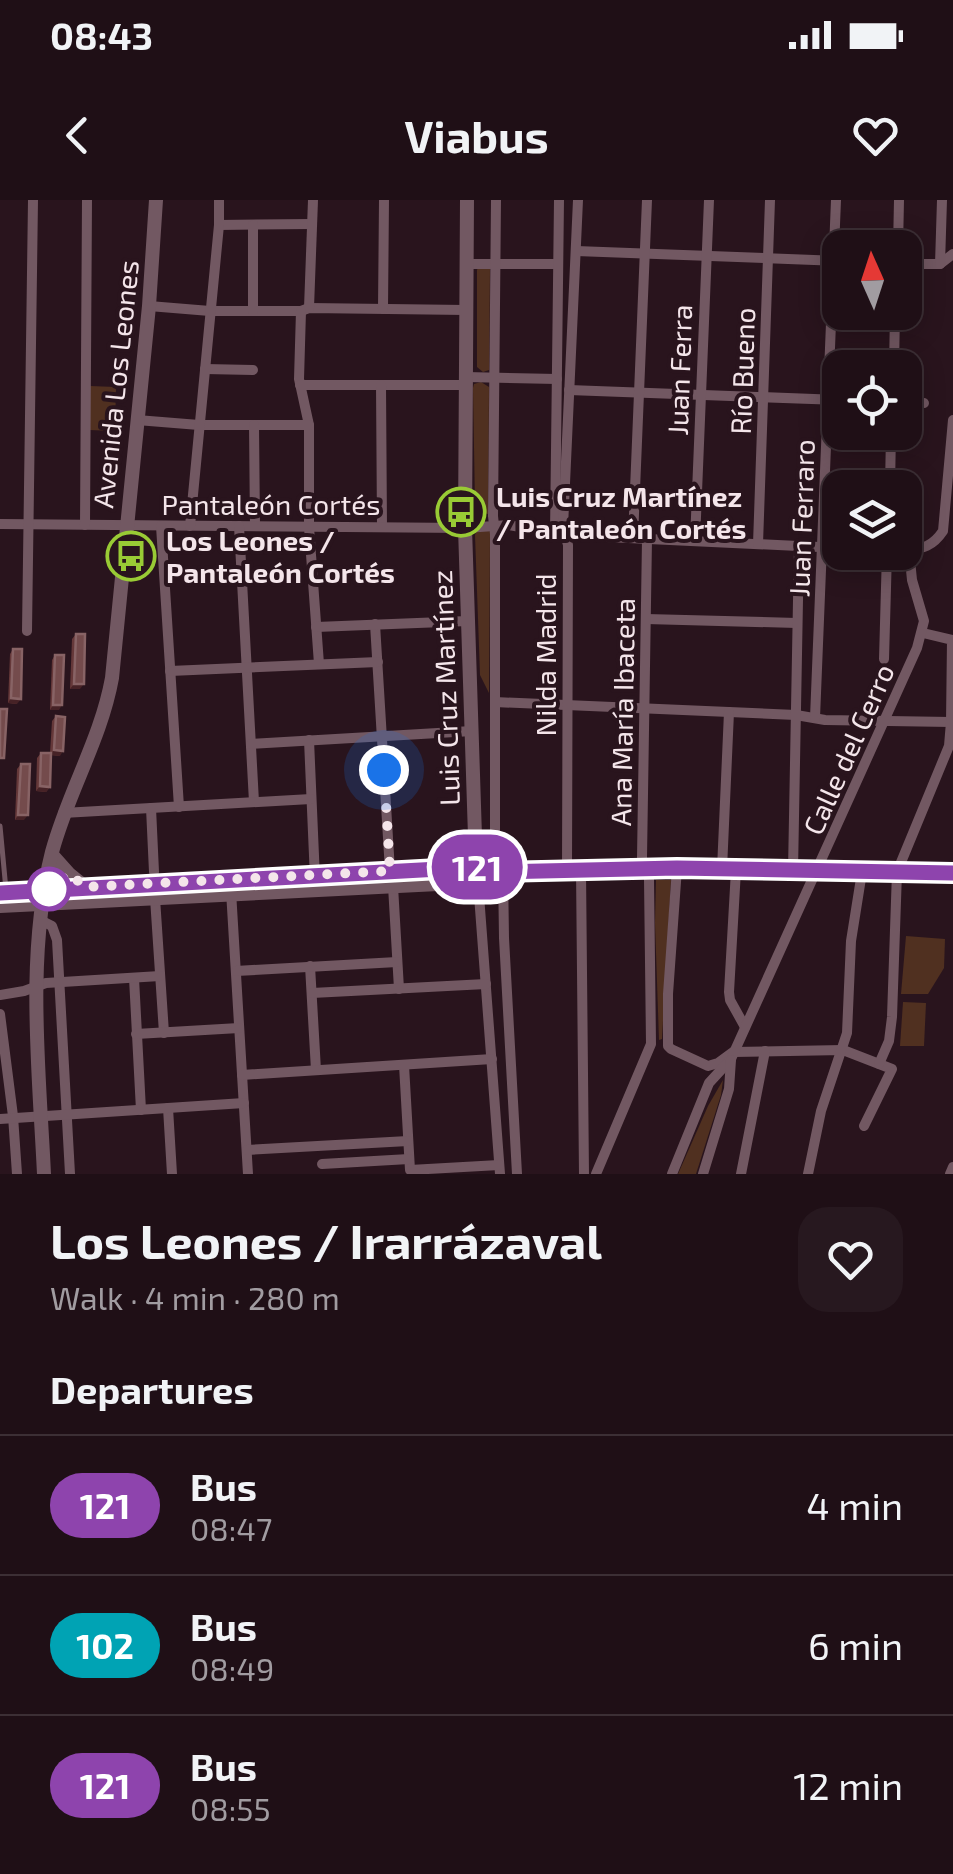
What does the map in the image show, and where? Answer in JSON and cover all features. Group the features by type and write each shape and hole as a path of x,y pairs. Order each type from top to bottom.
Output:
{"street":[{"path":"27,630 33,200"},
{"path":"85,525 87,200"},
{"name":"Avenida Los Leones","path":"44,1174 37,986 45,928 44,896 63,813 94,741 108,698 115,658 156,200"},
{"path":"190,526 219,200"},
{"path":"313,200 300,384 308,425 309,527 319,664"},
{"path":"383,309 384,200"},
{"name":"Luis Cruz Martínez","path":"467,200 468,620 477,874 500,1169"},
{"name":"Luis Cruz Martínez","path":"496,200 495,702 499,872 517,1174"},
{"name":"Nilda Madrid","path":"560,200 560,534 568,545 566,870"},
{"name":"Nilda Madrid","path":"560,534 578,200"},
{"path":"633,538 648,200"},
{"name":"Juan Ferra","path":"695,541 709,200"},
{"name":"Río Bueno","path":"758,544 770,200"},
{"name":"Juan Ferraro","path":"836,200 836,230"},
{"path":"898,230 899,200"},
{"path":"940,264 945,203"},
{"path":"219,225 312,224"},
{"path":"253,225 253,311"},
{"path":"576,251 822,261"},
{"path":"922,264 940,264 953,254"},
{"path":"467,264 558,264"},
{"path":"149,306 210,311 466,310"},
{"path":"205,370 252,370"},
{"path":"300,384 557,378"},
{"path":"381,385 382,528"},
{"path":"570,390 822,399"},
{"path":"137,420 199,425 308,425"},
{"path":"922,548 936,542 943,532 953,420"},
{"path":"254,425 256,526"},
{"name":"Pantaleón Cortés","path":"0,524 382,528 494,524 560,534 822,547"},
{"path":"161,526 180,807"},
{"path":"239,526 254,802"},
{"name":"Ana María Ibaceta","path":"596,1174 651,1044 649,879 642,858 647,539"},
{"name":"Juan Ferraro","path":"793,871 799,546"},
{"name":"Juan Ferraro","path":"815,718 822,547"},
{"path":"884,658 886,570"},
{"path":"879,1064 889,1041 892,1018 897,872 949,746 951,722 952,638 923,633 924,620 910,570"},
{"path":"646,619 798,623"},
{"path":"316,626 468,620"},
{"path":"375,624 399,989"},
{"name":"Calle del Cerro","path":"672,1174 709,1083 732,1055 818,872 923,633"},
{"path":"170,671 378,662"},
{"path":"495,702 951,722"},
{"path":"722,869 728,712"},
{"path":"251,744 472,732"},
{"path":"309,740 315,883"},
{"path":"63,813 312,799"},
{"path":"151,808 154,872"},
{"path":"52,855 86,887"},
{"path":"677,868 668,994 667,1042 671,1049 708,1066 732,1055 843,1050 892,1069 864,1126"},
{"path":"44,896 86,887 231,887 566,870 953,873"},
{"path":"581,870 584,1174"},
{"path":"736,870 729,992 745,1027"},
{"path":"808,1174 821,1111 843,1050 851,941 862,872"},
{"path":"4,899 156,898 231,887"},
{"path":"231,887 248,1174"},
{"path":"156,898 164,1033"},
{"path":"4,899 45,928"},
{"name":"Avenida Los Leones","path":"45,928 59,982 70,1174"},
{"path":"236,971 397,962"},
{"path":"310,966 316,1070"},
{"path":"0,995 46,983 160,976"},
{"path":"134,978 141,1110"},
{"path":"312,994 486,984"},
{"path":"0,1014 17,1174"},
{"path":"136,1034 239,1028"},
{"path":"741,1174 766,1051"},
{"path":"703,1174 730,1090 732,1055"},
{"path":"242,1075 492,1059"},
{"path":"404,1065 410,1164"},
{"path":"0,1118 244,1104"},
{"path":"168,1108 172,1174"},
{"path":"247,1150 408,1141"},
{"path":"322,1146 323,1169 410,1164 500,1169"},
{"path":"950,1174 953,1167"}],"lane":[{"path":"0,826 4,899"}],"shaded area":[{"path":"479,266 490,267 489,370 483,372 477,367"},
{"path":"481,382 489,387 488,514 478,513 475,505 473,388"},
{"path":"90,386 116,387 115,431 89,430"},
{"path":"487,527 489,693 480,675 475,535 477,530"},
{"path":"656,880 671,880 659,1040 655,923"},
{"path":"906,936 945,939 944,968 928,994 901,994"},
{"path":"903,1002 926,1003 924,1046 900,1046"},
{"path":"723,1080 696,1174 678,1174 708,1106"}],"building":[{"path":"76,634 85,634 84,684 74,684"},
{"path":"13,649 22,649 21,699 11,698"},
{"path":"55,655 64,655 62,705 53,705"},
{"path":"0,709 7,709 4,758 0,758"},
{"path":"56,716 65,717 63,751 54,750"},
{"path":"41,753 51,753 50,787 40,786"},
{"path":"21,764 30,764 28,815 18,815"}],"bus line":[{"name":"121","path":"0,893 476,867 494,872 677,868 953,873"}],"place":[{"name":"Luis Cruz Martínez / Pantaleón Cortés","path":"461,512"},
{"name":"Los Leones / Pantaleón Cortés","path":"131,556"}],"route":[{"path":"49,889 69,874 86,887 390,871 384,770"}]}
